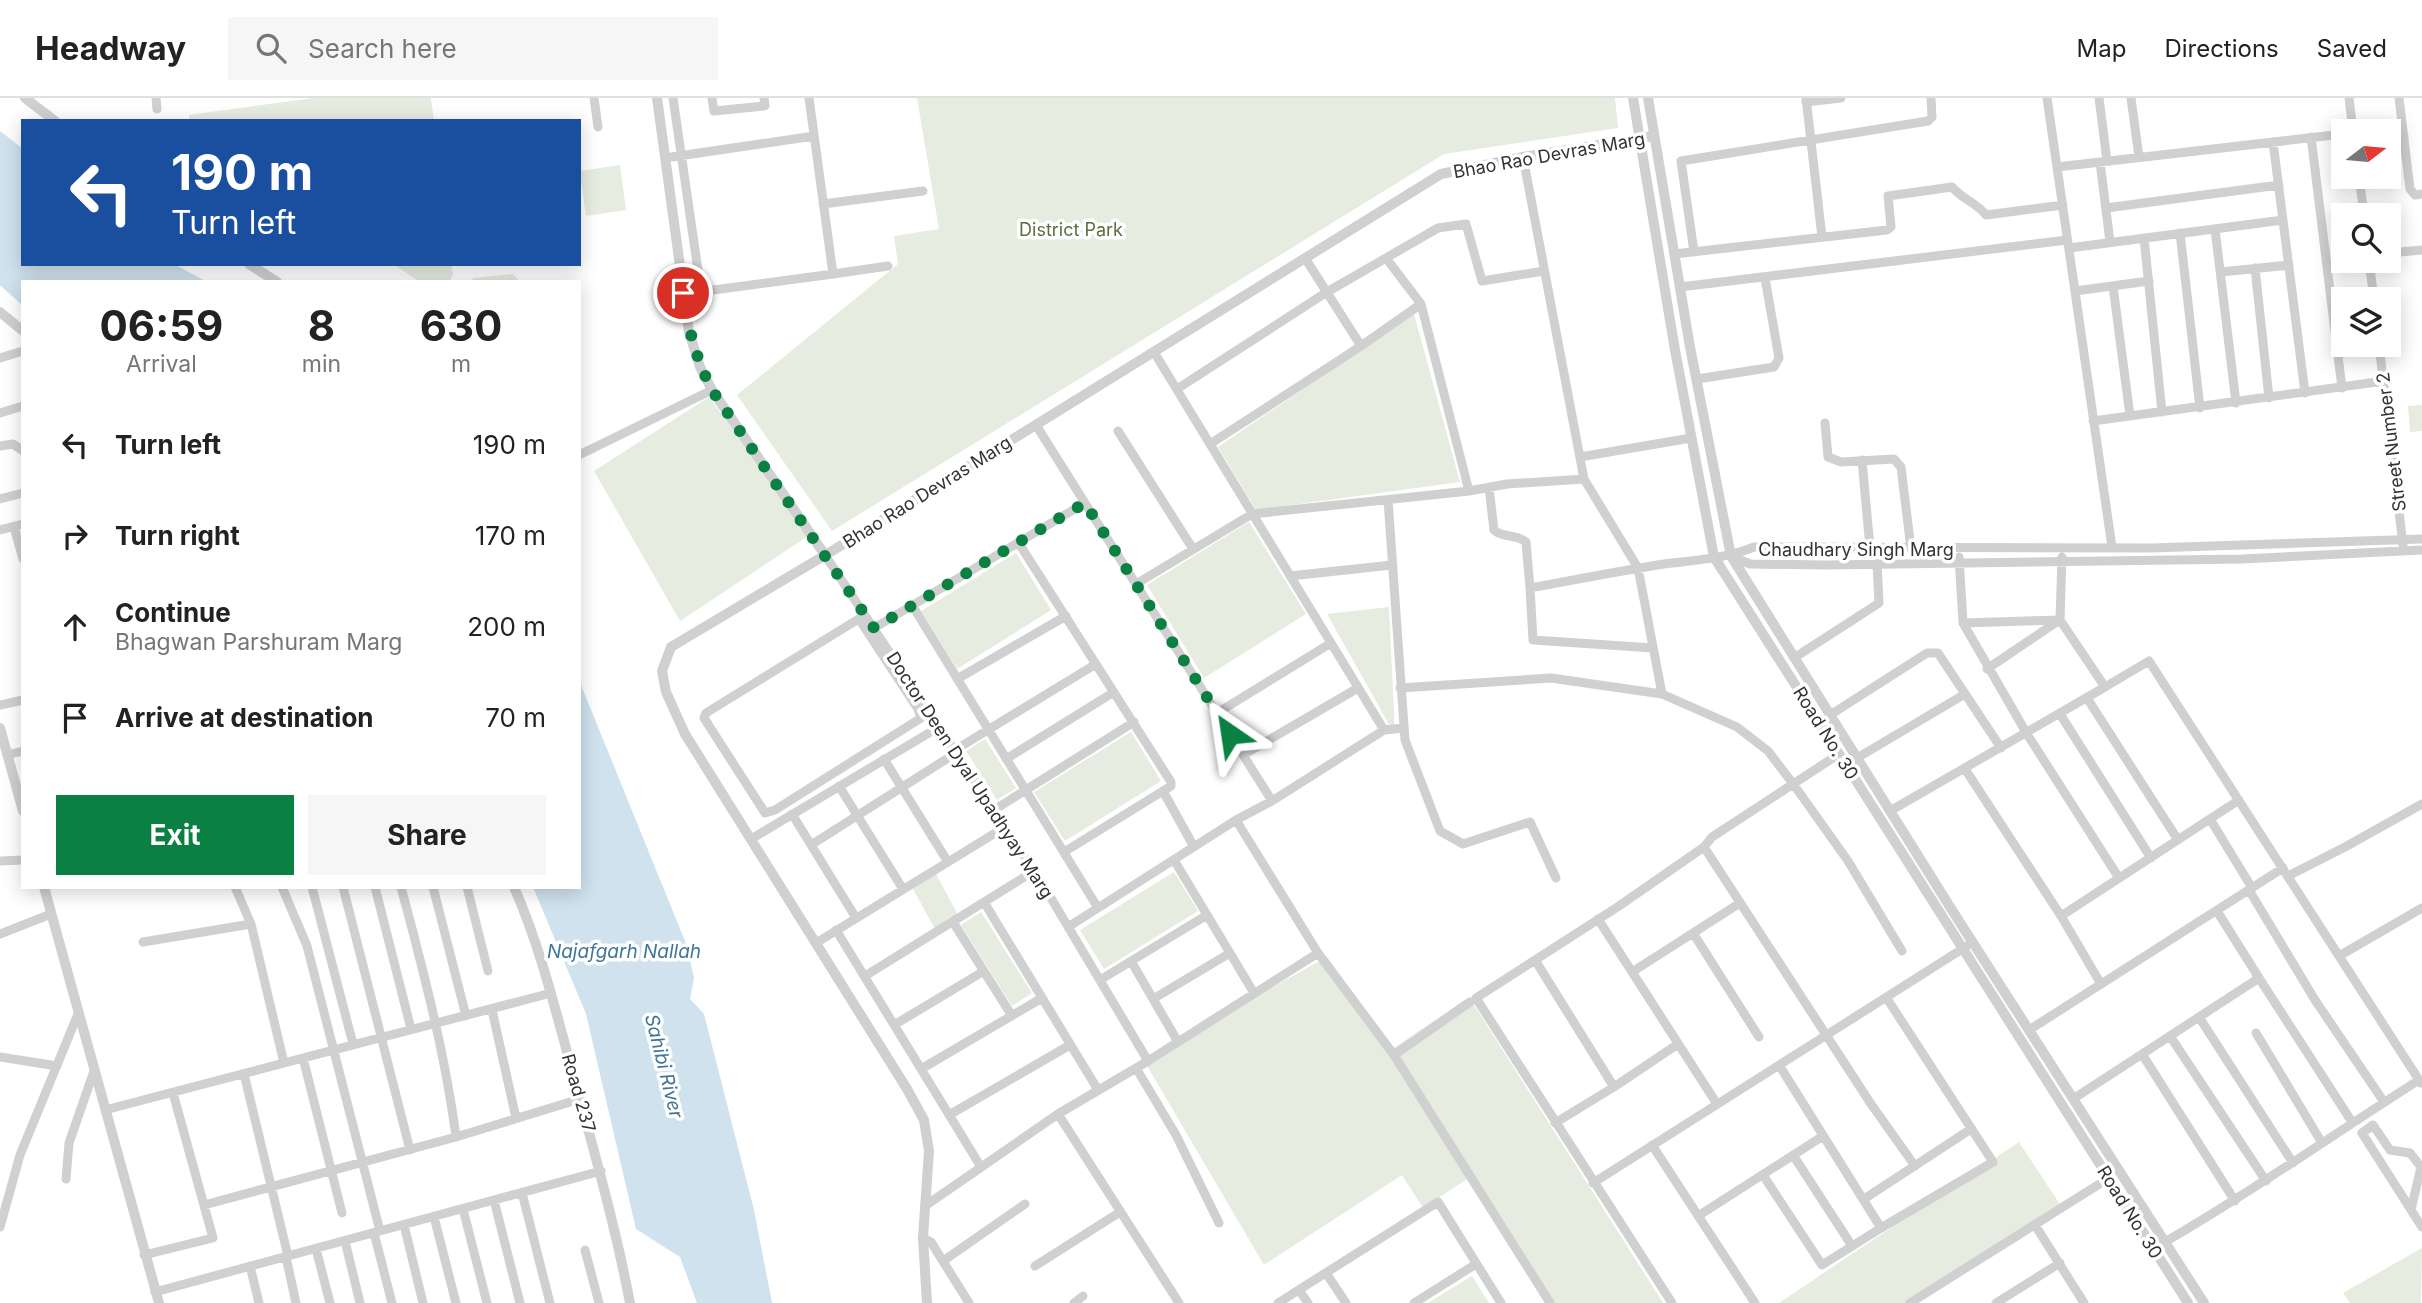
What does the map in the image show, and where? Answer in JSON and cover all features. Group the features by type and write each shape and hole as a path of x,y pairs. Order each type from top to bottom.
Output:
{"street":[{"path":"25,98 52,119"},
{"path":"156,98 157,109"},
{"path":"594,98 598,127"},
{"name":"Doctor Deen Dyal Upadhyay Marg","path":"657,98 689,332 700,367 712,390 825,555 862,617 874,628 1034,871 1148,1062"},
{"path":"673,98 701,291"},
{"path":"712,98 714,111 765,106 764,98"},
{"path":"808,98 833,274"},
{"name":"Road No. 30","path":"1633,98 1714,556 1839,754 2029,1030 2204,1303"},
{"name":"Road No. 30","path":"1648,98 1674,254 1731,556 1890,811 2109,1178 2188,1303"},
{"path":"1822,237 1806,100 1841,98"},
{"path":"1694,252 1681,161 1928,121 1931,117 1931,98"},
{"path":"2047,98 2112,547"},
{"path":"2099,98 2110,242"},
{"path":"2131,98 2139,157"},
{"path":"2349,98 2352,119"},
{"path":"2399,98 2410,189 2415,195 2422,194"},
{"path":"2057,167 2331,135"},
{"path":"665,158 814,136"},
{"name":"Bhao Rao Devras Marg","path":"927,1303 923,1238 929,1152 924,1121 907,1088 685,734 666,692 662,671 671,647 825,555 1441,174 1523,157 1654,136"},
{"path":"2311,137 2342,388"},
{"path":"2273,142 2305,393"},
{"path":"1523,157 1584,479 1638,568 1661,694"},
{"path":"2106,208 2279,185"},
{"path":"1674,254 1890,229 1887,197 1952,187 1964,199 1980,206 1986,215 2063,205"},
{"path":"823,204 923,191"},
{"path":"1680,287 2068,244 2110,242 2283,220"},
{"path":"1177,389 1327,292 1438,228 1466,224 1482,281 1544,271"},
{"path":"2215,229 2236,403"},
{"path":"2180,233 2200,408"},
{"path":"2144,238 2162,412"},
{"path":"2401,252 2422,250"},
{"path":"1305,258 1361,346"},
{"path":"1385,258 1421,304 1469,491"},
{"path":"2221,272 2289,265"},
{"path":"251,266 274,280"},
{"path":"683,293 888,266"},
{"path":"2255,268 2269,398"},
{"path":"1697,379 1773,367 1779,358 1765,278"},
{"path":"2075,290 2149,281"},
{"path":"2113,286 2130,416"},
{"path":"1210,444 1421,304"},
{"path":"0,312 21,329"},
{"path":"0,358 21,352"},
{"path":"1154,352 1384,730"},
{"name":"Street Number 2","path":"2381,357 2404,551"},
{"path":"2093,421 2384,381"},
{"path":"581,454 712,390"},
{"path":"0,412 21,407"},
{"path":"1825,423 1828,457 1840,462 1894,459 1901,467 1911,549"},
{"path":"1036,425 1272,801"},
{"path":"1118,431 1193,550"},
{"path":"1580,457 1691,438"},
{"path":"0,446 13,444 21,450"},
{"path":"1863,460 1870,548"},
{"path":"1136,584 1252,514 1469,491 1507,484 1584,479"},
{"path":"1489,487 1493,530 1526,542 1533,640 1653,648"},
{"path":"0,499 21,494"},
{"path":"1388,500 1405,740 1440,831 1463,844 1531,822 1556,878"},
{"path":"874,628 1085,503"},
{"path":"0,530 18,525 21,545"},
{"name":"Chaudhary Singh Marg","path":"1731,556 1754,547 2062,548 2422,539"},
{"path":"1018,542 1134,722 1170,780 1171,786 1064,852"},
{"path":"2062,548 2060,620 2105,687"},
{"path":"1959,549 1963,624 2026,734 2119,878"},
{"name":"Chaudhary Singh Marg","path":"1731,556 1750,564 1877,564 2242,559 2422,550"},
{"path":"1530,588 1638,568 1714,556 1731,556"},
{"path":"1794,658 1879,603 1877,564"},
{"path":"1290,576 1392,565"},
{"path":"912,605 1098,908"},
{"path":"862,617 918,709 920,718 775,810 765,813 704,718 706,712 862,617"},
{"path":"957,679 1066,617"},
{"path":"1963,624 2060,620"},
{"path":"1987,668 2060,620"},
{"path":"1217,713 1331,643"},
{"path":"1830,715 1927,653 1938,653 2001,748"},
{"path":"1890,811 2149,661 2421,1082 2384,1102 2235,1201 2165,1242"},
{"path":"811,845 988,730 1096,664"},
{"path":"1400,688 1551,678 1661,694 1737,727 1768,751 1794,785 1848,861 1902,951"},
{"path":"1243,755 1358,688"},
{"path":"1006,760 1114,692"},
{"path":"1857,758 1965,694"},
{"path":"2087,698 2178,840"},
{"path":"0,705 21,700"},
{"path":"2060,714 2151,858"},
{"path":"994,810 1134,722"},
{"path":"751,839 939,727"},
{"path":"0,728 21,804"},
{"path":"1068,927 1384,730 1404,728"},
{"path":"7,755 21,752"},
{"path":"1672,1303 1476,998 1598,919 1704,847 1712,837 1839,754"},
{"path":"884,759 948,862"},
{"path":"1965,769 2061,916 2101,984"},
{"path":"839,786 903,889"},
{"path":"1163,791 1195,847"},
{"path":"2061,916 2239,800"},
{"path":"2029,1030 2250,889 2345,847 2422,804"},
{"path":"792,814 856,918"},
{"path":"2210,819 2315,1000 2384,1102"},
{"path":"1236,820 1318,953 1394,1055 1550,1303"},
{"path":"816,943 1005,827"},
{"path":"1704,847 1915,1166"},
{"path":"0,861 21,860"},
{"path":"1174,860 1254,993"},
{"path":"865,976 1034,871"},
{"path":"47,889 51,914 157,1298 250,1266 601,1171"},
{"path":"236,889 251,924 284,1063"},
{"path":"283,889 307,946 362,1163 392,1303"},
{"path":"313,889 353,1044"},
{"path":"343,889 410,1150"},
{"path":"375,889 411,1028"},
{"path":"402,889 435,1023 451,1096 456,1137"},
{"path":"434,889 466,1016"},
{"path":"468,889 488,971"},
{"name":"Road 237","path":"515,889 551,993 601,1171 630,1303"},
{"path":"984,902 1098,1090"},
{"path":"1632,972 1740,903"},
{"path":"2339,956 2422,908"},
{"path":"2217,911 2352,1122"},
{"path":"0,934 51,914"},
{"path":"1100,980 1207,915"},
{"path":"1598,919 1717,1104"},
{"path":"953,922 1012,1016"},
{"path":"144,942 251,924"},
{"path":"836,930 981,1167"},
{"path":"1693,933 1759,1037"},
{"path":"1593,1183 1968,945"},
{"path":"1153,999 1230,953"},
{"path":"925,1206 1058,1114 1148,1062 1318,953"},
{"path":"1535,960 1614,1087"},
{"path":"1131,961 1178,1042"},
{"path":"894,1025 984,971"},
{"path":"2073,1099 2259,978"},
{"path":"105,1110 551,993"},
{"path":"1763,1174 1822,1265 1993,1162 1886,998"},
{"path":"921,1069 1042,999"},
{"path":"1394,1055 1470,1002"},
{"path":"492,1010 516,1118"},
{"path":"0,1227 20,1155 78,1014"},
{"path":"2199,1017 2293,1163"},
{"path":"2256,1033 2322,1143"},
{"path":"2170,1035 2266,1181"},
{"path":"1555,1123 1678,1044"},
{"path":"949,1115 1070,1045"},
{"path":"2142,1054 2235,1201"},
{"path":"0,1057 57,1066"},
{"path":"303,1058 342,1213"},
{"path":"1779,1065 1881,1228"},
{"path":"1136,1068 1176,1135 1219,1223"},
{"path":"66,1179 69,1143 94,1071"},
{"path":"244,1074 296,1303"},
{"path":"144,1255 212,1238 173,1093"},
{"path":"204,1205 410,1150 580,1099"},
{"path":"1058,1114 1174,1301"},
{"path":"2411,1210 2421,1167 2410,1153 2390,1150 2373,1125 2362,1133 2411,1210 2422,1227"},
{"path":"1864,1199 1971,1129"},
{"path":"1698,1216 1824,1136"},
{"path":"1652,1145 1755,1303"},
{"path":"1793,1156 1852,1246"},
{"path":"1910,1303 2109,1178"},
{"path":"522,1193 550,1303"},
{"path":"494,1200 520,1303"},
{"path":"1278,1303 1438,1202 1501,1303"},
{"path":"943,1261 1025,1204"},
{"path":"463,1209 486,1303"},
{"path":"1035,1266 1120,1212"},
{"path":"434,1217 456,1303"},
{"path":"404,1225 423,1303"},
{"path":"2035,1225 2084,1303"},
{"path":"923,1238 931,1242 969,1303"},
{"path":"345,1241 360,1303"},
{"path":"316,1249 330,1303"},
{"path":"585,1250 599,1303"},
{"path":"1998,1303 2060,1263"},
{"path":"1414,1303 1426,1300 1476,1264"},
{"path":"250,1266 259,1303"},
{"path":"1326,1273 1346,1303"},
{"path":"1299,1290 1308,1303"},
{"path":"1074,1303 1083,1296"}],"green space":[{"path":"313,98 431,98 434,119 189,119 189,115"},
{"name":"District Park","path":"917,98 1615,98 1618,128 1444,154 832,531 737,395 898,264 894,236 939,229"},
{"path":"620,165 626,210 586,216 581,171"},
{"path":"396,266 451,266 451,280 417,280"},
{"path":"513,274 518,280 472,280"},
{"path":"1414,314 1460,482 1256,510 1218,447"},
{"path":"709,397 811,534 680,621 594,471"},
{"path":"2422,405 2422,431 2410,432 2408,406"},
{"path":"1249,522 1306,614 1204,678 1147,585"},
{"path":"1016,553 1051,610 957,669 921,611"},
{"path":"1389,607 1395,735 1327,614"},
{"path":"1131,732 1161,781 1065,841 1034,792"},
{"path":"985,739 1016,788 997,800 966,751"},
{"path":"1174,872 1198,911 1104,969 1080,930"},
{"path":"936,874 958,915 935,929 913,889"},
{"path":"981,912 1032,993 1012,1006 961,925"},
{"path":"1327,957 1388,1052 1469,997 1663,1303 1552,1303 1470,1177 1423,1208 1402,1175 1264,1265 1143,1059"},
{"path":"2019,1142 2061,1206 1916,1303 1779,1303"},
{"path":"2422,1248 2421,1303 2350,1303 2343,1293"},
{"path":"1472,1276 1489,1303 1428,1303"}],"water":[{"path":"0,131 21,147 21,266 178,266 203,280 21,280 21,304 0,285"},
{"name":"Najafgarh Nallah","path":"581,685 687,946 694,978 690,999 704,1014 754,1210 772,1303 697,1303 680,1257 636,1229 586,1014 534,889 581,889"}],"route":[{"path":"683,293 689,332 700,367 712,390 874,628 1085,503 1230,734"}],"water label":[{"name":"Sahibi River","path":"664,1066"}]}
